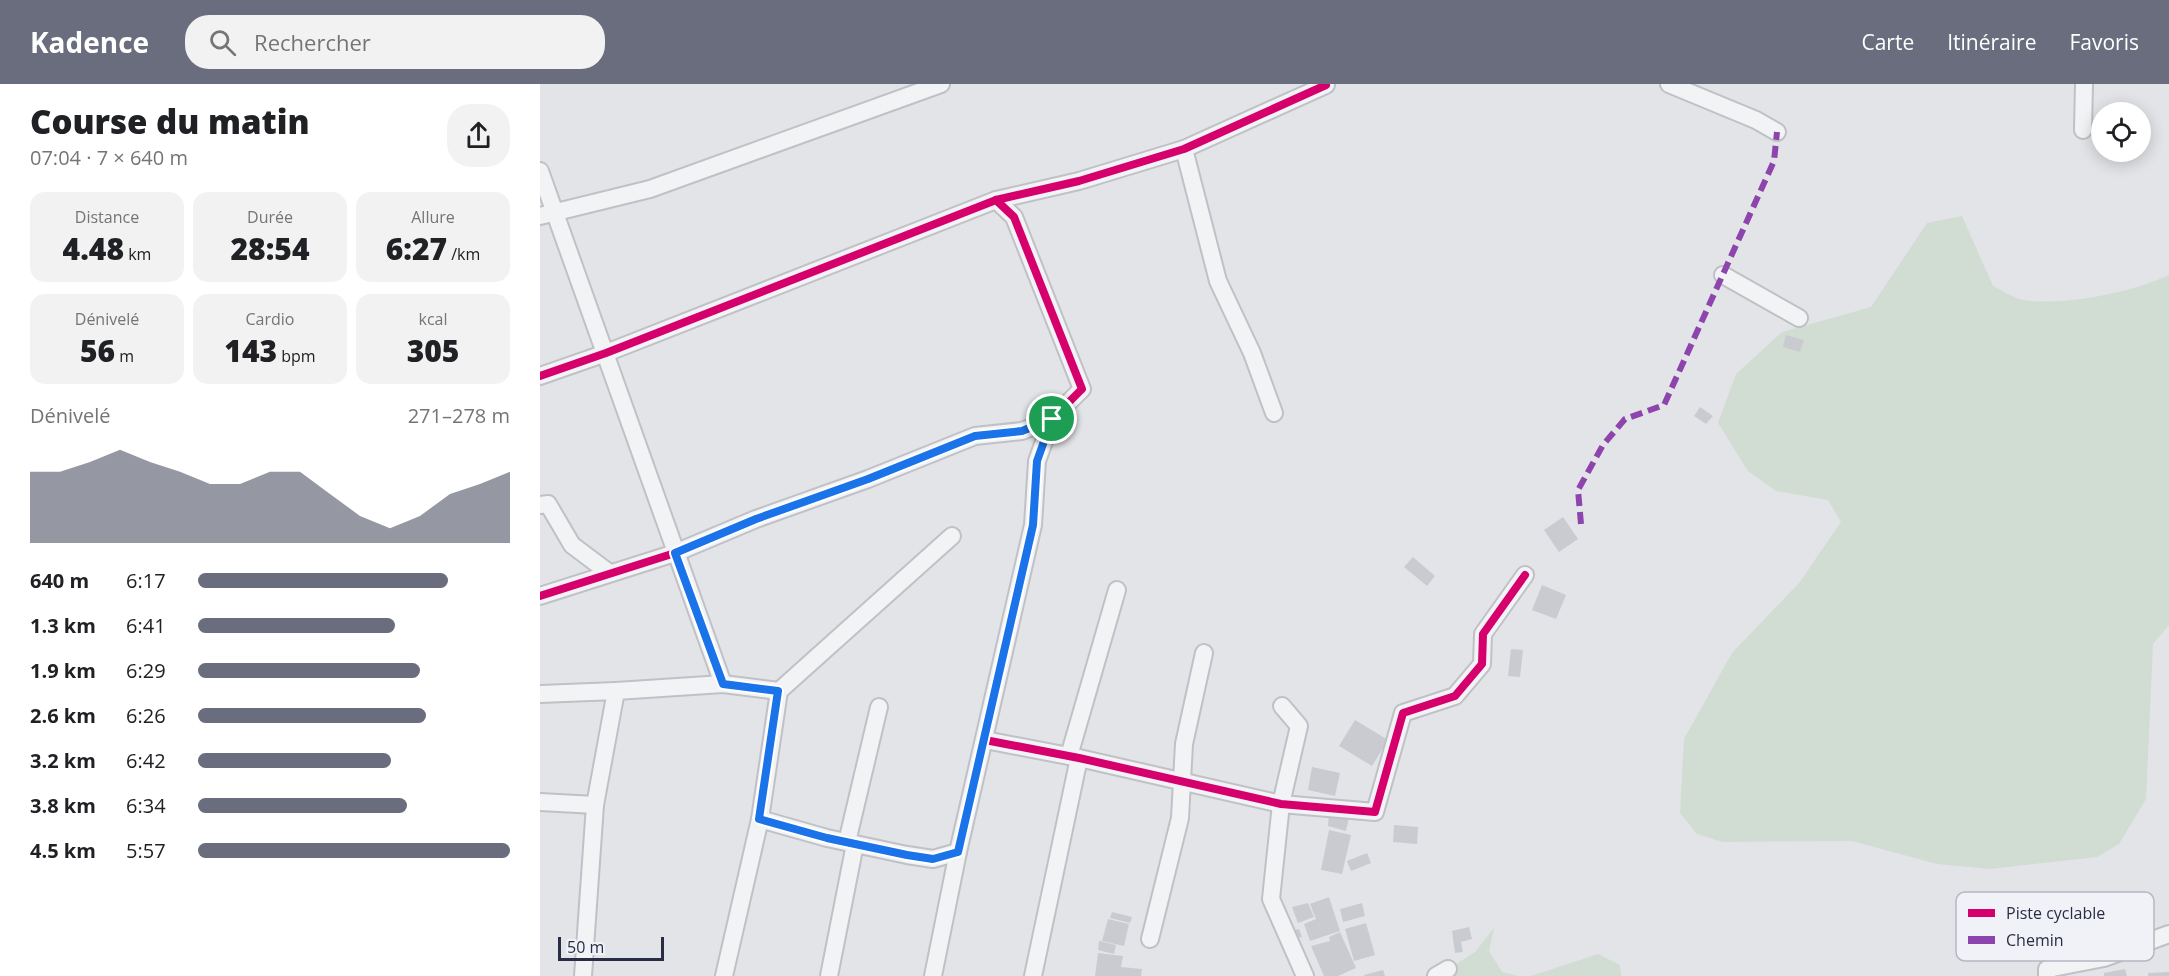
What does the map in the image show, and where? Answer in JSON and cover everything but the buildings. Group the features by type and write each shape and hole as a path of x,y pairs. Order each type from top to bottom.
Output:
{"street":[{"path":"547,214 650,189 941,84"},
{"path":"1669,84 1756,120 1777,132"},
{"path":"2083,130 2084,84"},
{"path":"540,376 606,353 996,200 1079,181 1184,149 1326,85"},
{"path":"1184,149 1218,281 1252,353 1274,413"},
{"path":"540,171 547,214 606,353 723,684"},
{"path":"540,596 608,572 675,553 756,519 868,479 975,436 1022,431 1052,419 1082,389 1014,218 996,200"},
{"path":"1723,275 1799,318"},
{"path":"933,976 958,852 1033,525 1037,461 1052,419"},
{"path":"540,505 548,504 572,545 608,572"},
{"path":"724,976 759,819 778,691 952,536"},
{"path":"985,740 1181,780 1281,804 1375,812 1404,713 1455,696 1482,664 1483,634 1525,575"},
{"path":"1033,976 1074,757 1117,590"},
{"path":"1150,939 1180,818 1184,744 1204,653"},
{"path":"540,694 723,684 778,691"},
{"path":"583,976 595,805 616,691"},
{"path":"1282,706 1299,726 1281,804 1271,899 1305,976"},
{"path":"829,976 851,843 879,707"},
{"path":"540,802 595,805"},
{"path":"759,819 851,843 933,859 958,852"},
{"path":"2154,939 2169,934"},
{"path":"2047,976 2047,969 2085,961"}],"shaded area":[{"path":"1962,216 1993,286 2019,299 2058,301 2097,296 2136,287 2169,275 2169,625 2153,644 2146,799 2119,844 2097,857 1990,869 1937,864 1852,841 1723,842 1697,834 1680,813 1684,739 1732,653 1799,583 1841,522 1828,500 1776,491 1748,471 1718,423 1736,374 1782,332 1871,307 1927,223"},
{"path":"1494,928 1489,951 1502,972 1518,976 1443,976 1442,973 1475,952"},
{"path":"1598,954 1620,965 1621,976 1531,976"}],"marked path":[{"path":"1581,524 1578,490 1603,445 1625,419 1664,405 1774,161 1777,132"}],"cycle path":[{"path":"540,376 606,353 996,200 1079,181 1184,149 1326,85"},
{"path":"540,596 675,553 756,519 868,479 975,436 1022,431 1052,419 1082,389 1014,217 996,200"},
{"path":"985,740 1079,758 1281,804 1375,812 1403,713 1455,696 1482,664 1483,634 1525,575"}],"route":[{"path":"1052,419 1037,461 1033,525 958,852 945,858 933,859 907,855 827,838 759,819 778,691 723,684 675,553 756,519 868,479 975,436 1022,431 1052,419"}]}
